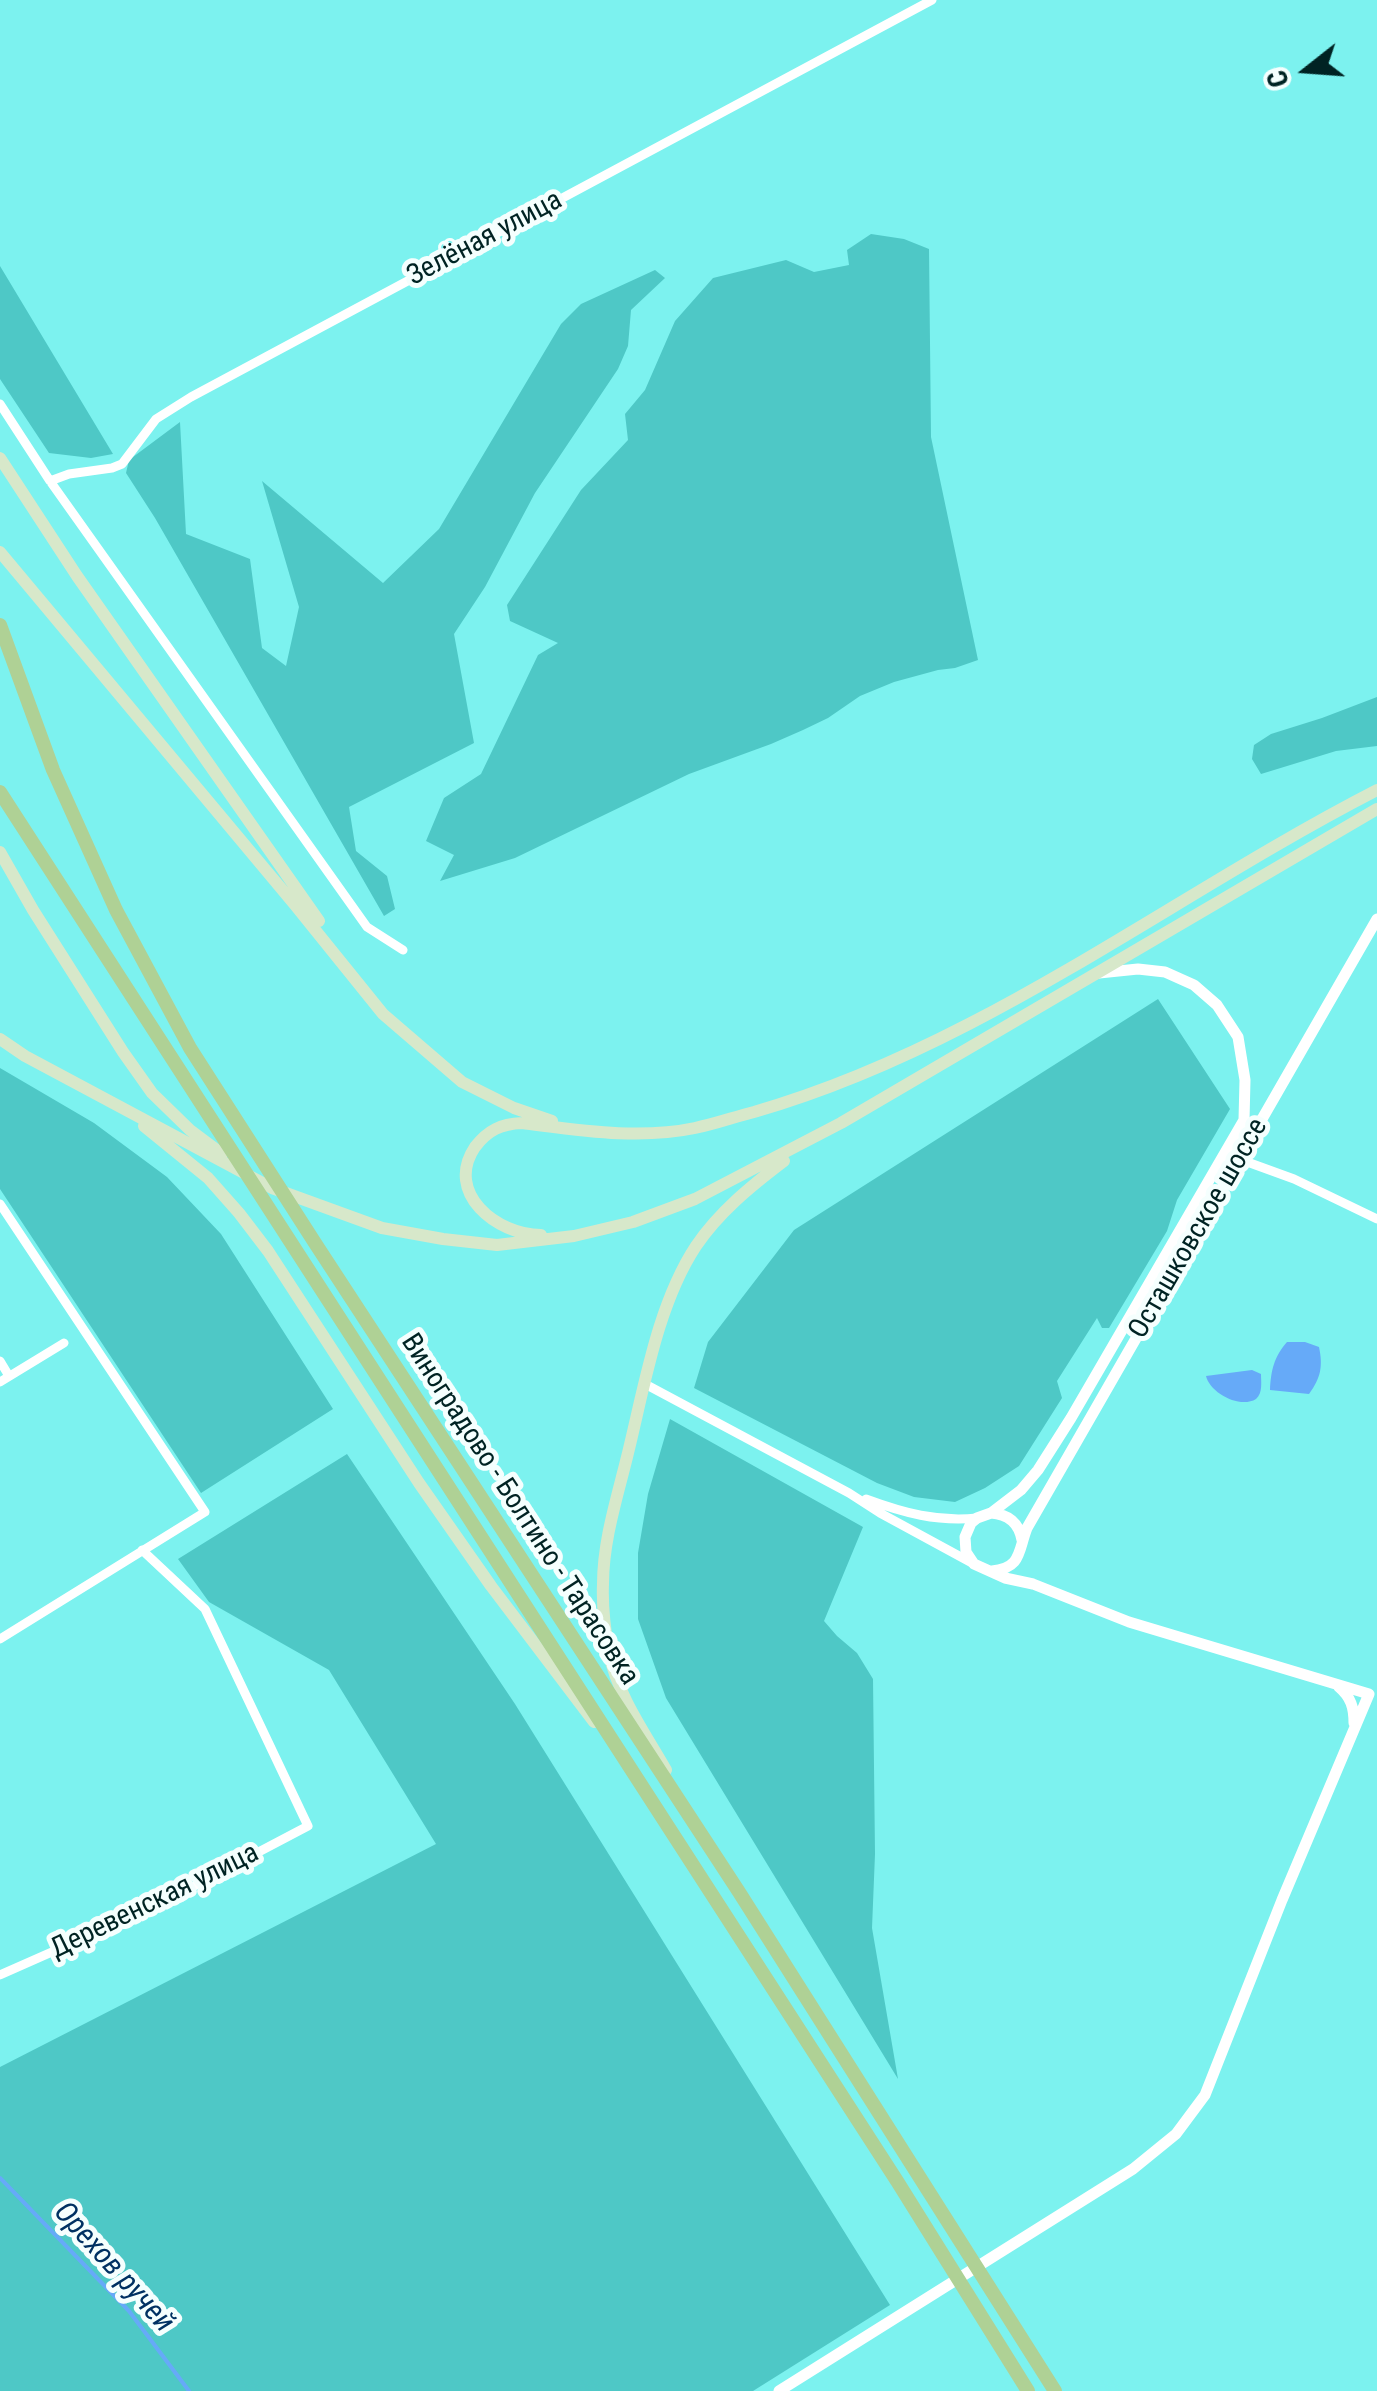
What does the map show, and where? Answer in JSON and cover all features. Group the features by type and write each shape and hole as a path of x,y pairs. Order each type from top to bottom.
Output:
{"main road":[{"path":"0,458 76,576 383,1014"},
{"path":"0,552 383,1014 462,1082 514,1108 574,1128"},
{"name":"Виноградово - Болтино - Тарасовка","path":"0,625 53,770 116,910 198,1062 739,1892 1055,2391"},
{"path":"0,781 58,883"},
{"path":"574,1236 532,1235 502,1225 485,1214 472,1198 465,1176 467,1161 490,1130 522,1122 616,1134 694,1129 797,1100 901,1059 1002,1007 1377,790"},
{"name":"Виноградово - Болтино - Тарасовка","path":"0,792 897,2181 1028,2391"},
{"path":"0,1040 272,1188 382,1228 497,1245 574,1236 633,1222 695,1199 818,1136 1377,808"},
{"path":"0,852 33,910 152,1092 190,1130 256,1180"},
{"path":"123,1108 208,1178 240,1213 419,1484 628,1766"},
{"path":"739,1892 627,1703 610,1658 602,1582 610,1529 645,1384 676,1284 696,1246 724,1211 818,1136"}],"street":[{"name":"Зелёная улица","path":"50,481 122,464 156,420 190,397 932,0"},
{"path":"0,404 50,481 367,927 403,950"},
{"name":"Осташковское шоссе","path":"1019,1555 1036,1511 1377,918"},
{"name":"Осташковское шоссе","path":"849,1493 941,1520 977,1518 991,1513 1021,1490 1063,1431 1244,1120 1245,1080 1238,1037 1217,1005 1194,985 1165,972 1138,969 1094,974"},
{"path":"1239,1159 1377,1218"},
{"path":"0,1204 205,1512 0,1639"},
{"path":"0,1361 5,1379 64,1343"},
{"name":"Осташковское шоссе","path":"645,1384 988,1571 1130,1622 1373,1695"},
{"path":"991,1513 1012,1520 1022,1540"},
{"path":"974,1564 964,1544 967,1530 977,1518"},
{"name":"Деревенская улица","path":"0,1975 156,1906 308,1826 205,1610 142,1550"},
{"path":"988,1571 1002,1570 1019,1555"},
{"path":"1019,1555 1022,1570 1033,1584"},
{"path":"1333,1682 1351,1701 1353,1732"},
{"path":"779,2391 1132,2170 1176,2134 1204,2095 1214,2073 1282,1900 1353,1732 1373,1695"}],"shaded area":[{"path":"871,234 904,239 929,249 931,437 978,660 894,682 860,696 803,730 689,774 515,858 440,881 454,855 426,841 444,798 481,774 538,655 558,643 510,621 507,605 581,490 628,440 625,414 645,390 675,321 713,278 786,260 814,272 849,265 847,250"},
{"path":"0,266 113,454 91,458 49,453 0,379"},
{"path":"655,270 665,278 631,310 628,346 618,369 535,493 485,587 454,634 474,743 349,807 356,851 387,876 395,909 384,916 126,473 129,460 180,422 186,534 250,559 262,648 286,666 299,607 262,481 383,583 439,529 561,324 581,304"},
{"path":"1377,697 1377,746 1336,751 1261,774 1252,759 1254,745 1271,734"},
{"path":"1158,999 1230,1109 1177,1200 1167,1231 1109,1328 1102,1328 1097,1318 1057,1381 1062,1398 1019,1466 955,1502 914,1497 877,1483 694,1388 708,1342 794,1230"},
{"path":"0,1068 94,1123 167,1177 221,1234 333,1409 201,1493 0,1189"},
{"path":"1287,1342 1319,1347 1320,1372 1309,1394 1270,1390 1274,1364"},
{"path":"1252,1370 1261,1374 1261,1387 1258,1397 1249,1402 1226,1398 1206,1376"},
{"path":"670,1419 863,1527 824,1621 857,1653 873,1679 872,1928 898,2079 666,1698 638,1619 638,1553 648,1494"},
{"path":"347,1454 515,1704 890,2305 753,2391 0,2391 0,2067 436,1844 329,1670 209,1602 178,1559"}],"waterway":[{"name":"Орехов ручей","path":"0,2178 129,2311 189,2391"}]}
